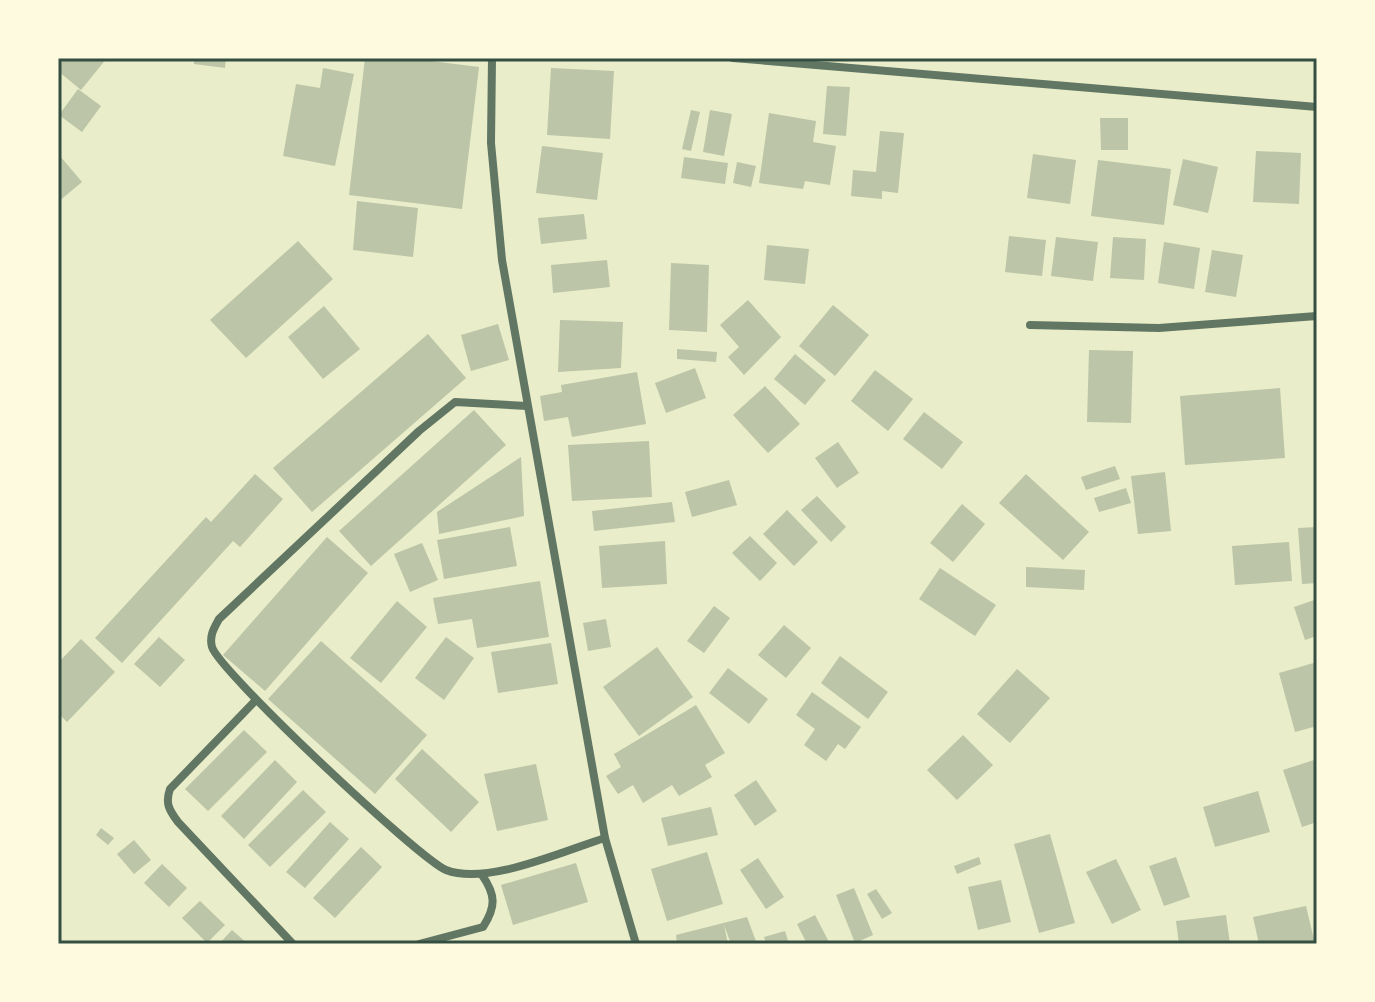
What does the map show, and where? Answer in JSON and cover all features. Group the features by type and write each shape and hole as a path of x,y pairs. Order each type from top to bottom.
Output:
{"street":[{"path":"492,58 491,143 502,260 605,838 636,944"},
{"path":"733,58 1317,107"},
{"path":"1030,325 1159,328 1317,316"},
{"path":"527,406 455,402 419,431 219,619 211,633 212,649 224,669 255,701 428,859 445,870 482,875 605,838"},
{"path":"255,701 170,789 167,798 169,810 178,822 293,944"},
{"path":"419,944 483,927 494,904 493,890 482,875"}],"building":[{"path":"63,58 107,58 81,90 58,71"},
{"path":"194,58 226,58 225,68 194,64"},
{"path":"365,58 407,58 479,67 462,209 349,195"},
{"path":"323,68 354,74 335,166 283,156 296,84 320,88"},
{"path":"551,68 614,71 610,139 547,135"},
{"path":"827,86 850,87 846,136 823,134"},
{"path":"78,89 101,106 82,132 59,115"},
{"path":"691,110 700,112 691,151 682,149"},
{"path":"710,110 732,114 724,156 703,152"},
{"path":"769,113 816,121 813,142 836,146 830,185 805,181 803,189 759,183"},
{"path":"1100,118 1128,118 1128,150 1101,150"},
{"path":"880,131 904,133 898,193 882,191 882,199 851,196 853,170 876,172"},
{"path":"542,146 603,153 597,200 536,193"},
{"path":"1256,151 1301,153 1299,204 1253,202"},
{"path":"1033,154 1076,160 1070,204 1027,198"},
{"path":"60,156 82,182 58,202 58,158"},
{"path":"684,157 728,163 725,184 681,178"},
{"path":"1183,159 1218,167 1208,213 1173,205"},
{"path":"1098,160 1171,169 1164,225 1091,216"},
{"path":"737,162 756,166 751,187 733,183"},
{"path":"357,201 418,208 413,257 353,250"},
{"path":"584,214 587,239 541,244 538,218"},
{"path":"1009,236 1046,240 1042,276 1005,272"},
{"path":"1056,237 1098,242 1093,281 1051,276"},
{"path":"1113,237 1146,239 1144,280 1110,278"},
{"path":"298,241 333,279 246,358 210,320"},
{"path":"1164,242 1200,248 1194,289 1158,283"},
{"path":"767,245 809,249 805,284 764,280"},
{"path":"1212,250 1243,255 1236,297 1205,292"},
{"path":"607,260 610,287 553,293 551,265"},
{"path":"671,263 709,265 707,332 669,330"},
{"path":"748,300 781,337 744,375 728,357 739,347 720,325"},
{"path":"833,305 869,335 835,376 799,346"},
{"path":"324,306 360,349 323,379 288,337"},
{"path":"560,320 623,322 621,368 558,372"},
{"path":"498,324 509,360 471,371 461,335"},
{"path":"428,334 466,378 312,512 273,468"},
{"path":"677,349 717,352 716,362 677,359"},
{"path":"1089,350 1133,351 1131,423 1087,422"},
{"path":"795,354 826,380 805,405 774,379"},
{"path":"695,368 706,398 666,413 655,383"},
{"path":"875,370 913,399 888,431 851,401"},
{"path":"637,372 646,424 572,437 568,417 544,421 540,396 562,392 561,385"},
{"path":"765,386 800,424 768,453 733,415"},
{"path":"1280,388 1285,458 1185,465 1180,396"},
{"path":"474,410 506,445 371,566 339,531"},
{"path":"924,412 963,442 942,469 903,439"},
{"path":"649,441 652,497 572,501 568,445"},
{"path":"838,442 859,473 837,488 815,458"},
{"path":"521,457 524,516 439,534 437,512"},
{"path":"1115,466 1120,479 1086,490 1081,477"},
{"path":"1165,472 1171,531 1138,534 1131,476"},
{"path":"255,474 283,499 240,547 233,541 122,663 95,638 206,517 211,522"},
{"path":"1026,474 1089,532 1063,560 999,503"},
{"path":"729,480 737,505 692,517 685,492"},
{"path":"1126,488 1131,503 1099,512 1094,498"},
{"path":"817,496 846,527 831,542 801,510"},
{"path":"672,502 675,522 594,531 592,511"},
{"path":"962,504 985,524 953,562 930,543"},
{"path":"787,510 818,542 794,566 763,534"},
{"path":"510,527 517,566 444,579 437,540"},
{"path":"1317,527 1317,583 1302,584 1298,528"},
{"path":"750,536 777,563 760,581 732,553"},
{"path":"327,537 368,573 265,691 223,655"},
{"path":"665,541 667,584 602,588 599,546"},
{"path":"1289,542 1292,581 1235,585 1232,546"},
{"path":"422,543 438,580 410,592 394,554"},
{"path":"1026,567 1085,570 1084,590 1026,587"},
{"path":"940,568 996,605 975,636 919,599"},
{"path":"540,581 549,637 477,648 472,619 438,624 433,598"},
{"path":"1317,599 1317,636 1305,640 1294,607"},
{"path":"397,601 427,627 381,683 350,658"},
{"path":"714,606 730,618 704,653 687,641"},
{"path":"606,619 611,647 588,651 583,623"},
{"path":"784,625 811,648 786,678 758,655"},
{"path":"159,637 185,660 160,687 134,664"},
{"path":"446,637 474,658 444,700 415,678"},
{"path":"81,639 115,672 67,722 58,713 58,663"},
{"path":"321,641 427,735 375,794 268,699"},
{"path":"551,643 558,684 498,693 491,652"},
{"path":"657,647 693,697 639,736 603,687"},
{"path":"840,656 888,692 868,719 821,683"},
{"path":"1317,662 1317,726 1295,732 1279,673"},
{"path":"728,668 768,699 749,724 709,693"},
{"path":"1017,669 1050,698 1010,743 977,714"},
{"path":"812,692 861,727 845,749 838,744 826,761 804,745 815,729 796,715"},
{"path":"696,705 725,753 705,765 712,777 679,796 672,785 643,803 633,785 618,794 606,776 621,767 614,754"},
{"path":"244,730 267,752 208,811 185,789"},
{"path":"963,735 993,765 957,800 927,770"},
{"path":"422,749 479,802 451,832 395,779"},
{"path":"1317,759 1317,822 1302,827 1283,770"},
{"path":"275,760 297,782 244,839 221,816"},
{"path":"536,764 548,820 497,831 484,774"},
{"path":"756,780 777,811 755,826 734,795"},
{"path":"303,790 326,812 270,867 248,845"},
{"path":"1258,791 1270,832 1215,847 1203,807"},
{"path":"711,807 718,835 668,846 661,818"},
{"path":"330,822 349,839 305,888 286,872"},
{"path":"101,828 114,838 108,845 96,835"},
{"path":"1050,834 1075,923 1039,933 1014,844"},
{"path":"134,840 151,860 134,874 117,854"},
{"path":"361,847 382,867 335,918 313,898"},
{"path":"707,852 723,904 667,921 651,869"},
{"path":"979,857 981,864 957,874 954,866"},
{"path":"1176,857 1190,897 1164,906 1149,866"},
{"path":"758,858 784,897 766,909 740,870"},
{"path":"1116,859 1141,910 1112,924 1086,872"},
{"path":"576,863 588,902 513,925 501,885"},
{"path":"162,864 187,888 169,907 144,883"},
{"path":"1001,880 1011,922 978,930 968,887"},
{"path":"854,888 873,935 855,943 836,895"},
{"path":"876,889 892,913 882,919 867,894"},
{"path":"200,901 225,925 207,943 182,918"},
{"path":"1306,906 1315,944 1259,944 1253,917"},
{"path":"815,915 830,944 807,944 797,924"},
{"path":"1226,915 1230,944 1179,944 1176,921"},
{"path":"747,917 757,944 731,944 724,925 728,944 677,944 676,935"},
{"path":"232,930 248,944 219,944"},
{"path":"785,931 789,944 766,944 764,937"}]}
